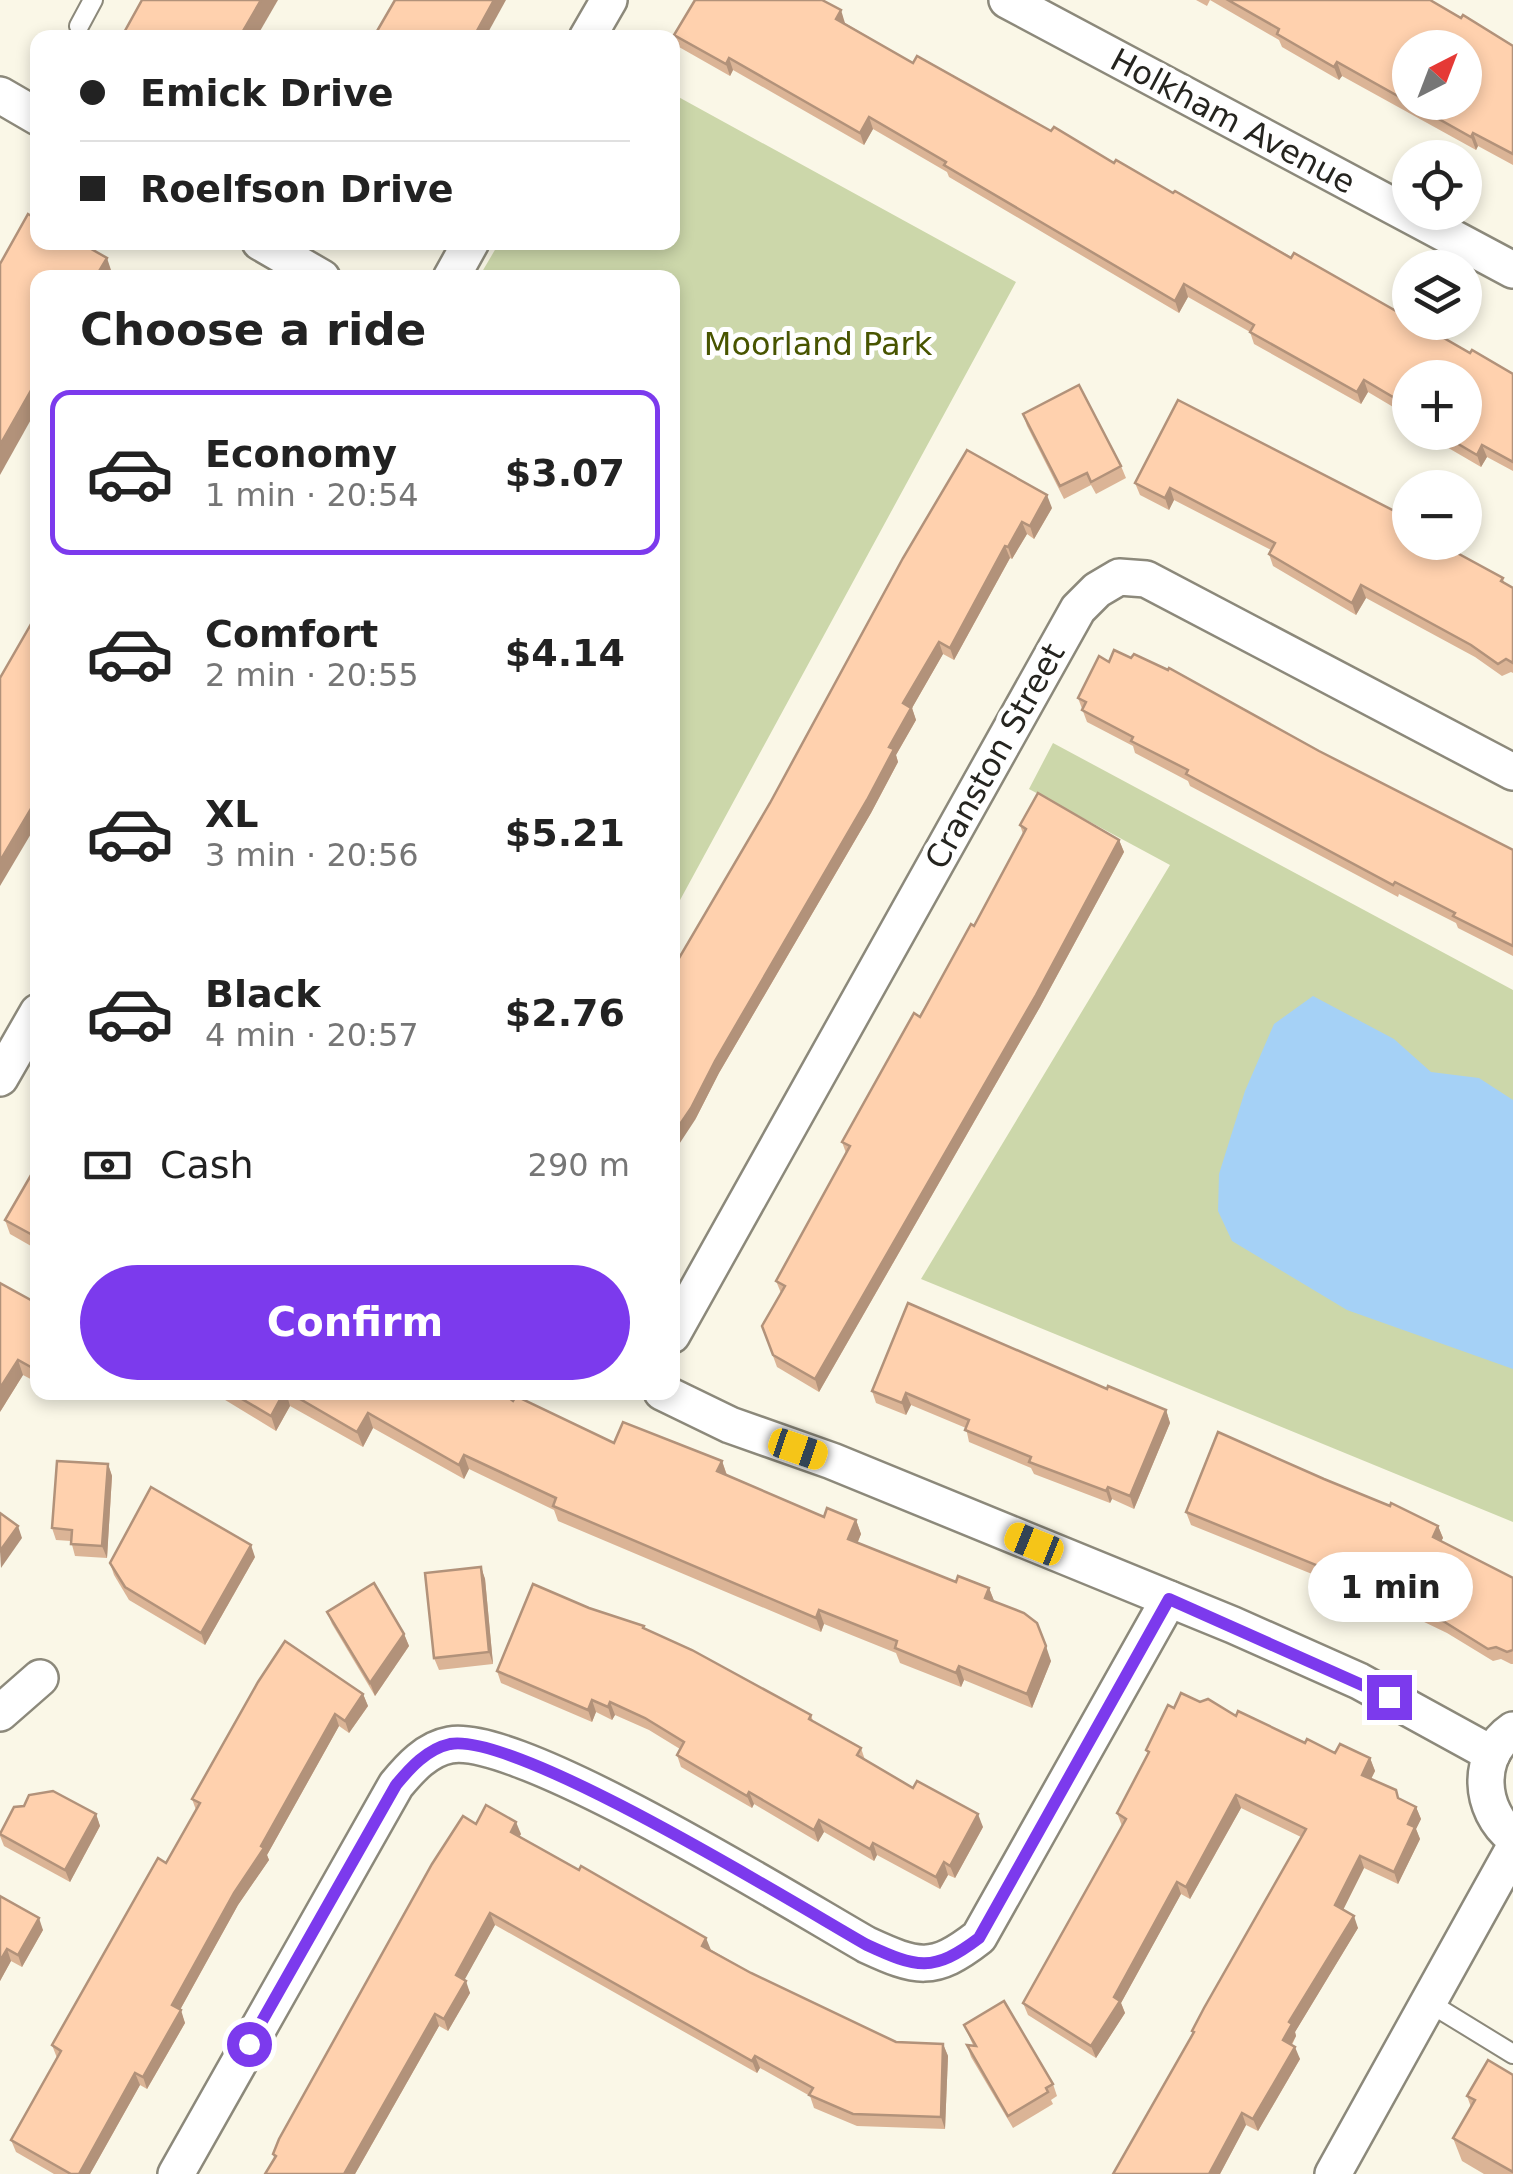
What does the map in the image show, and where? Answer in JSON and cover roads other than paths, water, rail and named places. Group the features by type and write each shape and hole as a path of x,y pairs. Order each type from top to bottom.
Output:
{"street":[{"path":"592,30 609,0"},
{"name":"Holkham Avenue","path":"1006,0 1513,270"},
{"path":"0,96 30,113"},
{"path":"274,250 308,270"},
{"name":"Cranston Street","path":"680,1321 1078,609 1097,590 1119,577 1146,579 1513,772"},
{"path":"0,1078 30,1034"},
{"path":"678,1400 730,1425 832,1461 1169,1599 1502,1742 1486,1772 1486,1792 1491,1812 1513,1837"},
{"path":"176,2174 396,1785 422,1758 449,1744 466,1744 529,1764 626,1809 867,1945 906,1963 932,1963 955,1956 979,1938 1169,1599"},
{"path":"0,1713 40,1678"},
{"path":"1333,2174 1513,1850"}],"lane":[{"path":"79,26 94,0"},
{"path":"1428,2002 1513,2054"}],"water":[{"path":"1313,996 1394,1039 1431,1072 1479,1078 1513,1100 1513,1369 1347,1310 1232,1241 1218,1211 1219,1174 1245,1091 1274,1024"}],"park label":[{"name":"Moorland Park","path":"818,344"}]}
